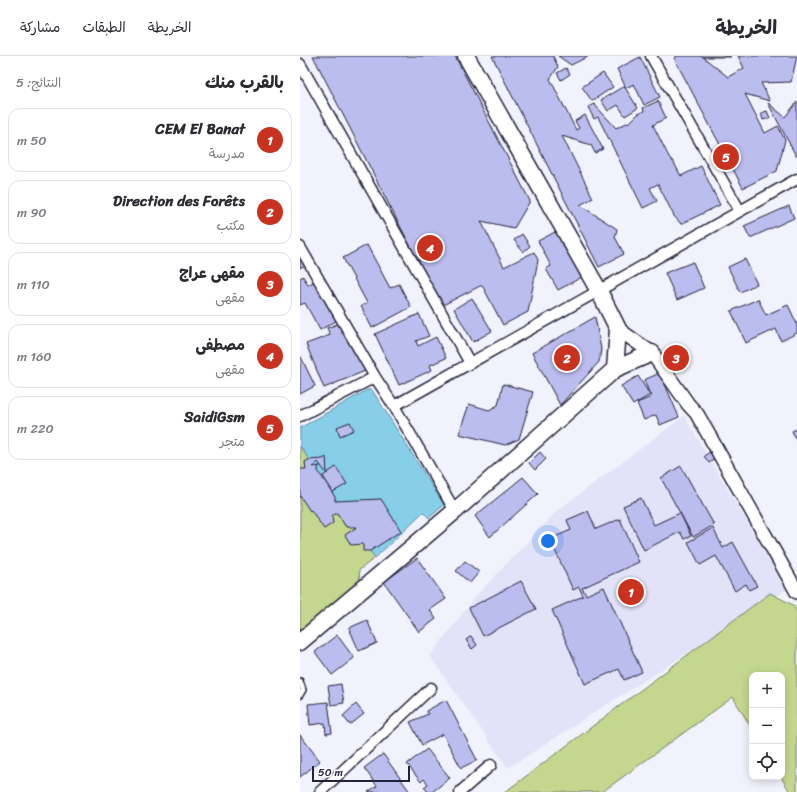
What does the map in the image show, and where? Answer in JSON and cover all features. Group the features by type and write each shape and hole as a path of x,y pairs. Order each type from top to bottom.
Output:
{"main road":[{"path":"466,56 599,291 618,329 615,369"},
{"path":"300,642 456,511 615,369 652,353"}],"street":[{"path":"651,56 740,211"},
{"path":"300,64 470,363"},
{"path":"394,406 797,178"},
{"path":"300,247 375,377 394,406 456,511"},
{"path":"618,329 652,353 688,404 697,414 797,592"},
{"path":"300,416 375,377"},
{"path":"320,792 430,688"},
{"path":"460,792 491,765"}],"lane":[{"path":"300,680 303,690 300,694"}],"shaded area":[{"path":"684,416 787,589 508,768 430,656 477,595 557,511"}],"green space":[{"path":"300,446 375,558 359,570 360,582 300,631"},
{"path":"770,593 793,605 797,612 797,792 790,792 783,780 785,780 785,672 749,672 749,724 733,697 602,792 505,792"}],"water":[{"path":"367,390 372,390 444,505 429,518 423,512 375,558 300,446 300,428"}],"building":[{"path":"313,56 455,56 530,201 514,228 481,221 504,267 534,252 538,260 528,312 503,325 482,285 441,306"},
{"path":"492,56 553,56 558,67 550,79 576,130 579,128 575,121 585,115 603,149 595,153 591,145 562,136 593,198 580,205 617,229 615,237 624,254 599,267"},
{"path":"558,56 589,56 571,65"},
{"path":"677,56 730,56 731,57 703,57 728,77 744,68 738,56 797,56 791,82 761,83 770,101 745,94 765,133 778,126 785,140 777,171 743,188 674,58"},
{"path":"640,57 660,97 644,105 634,84 626,88 617,69"},
{"path":"566,68 570,74 561,80 557,73"},
{"path":"603,73 613,87 592,101 582,87"},
{"path":"624,86 638,108 625,116 618,105 608,111 601,100"},
{"path":"658,101 666,118 653,125 669,157 681,176 701,166 720,205 681,224 674,216 658,184 650,188 657,201 643,208 598,117 594,119 588,107 594,104 616,128 631,121 638,114 644,111 643,108"},
{"path":"797,102 796,156 768,103 785,117"},
{"path":"767,111 770,118 763,120 761,113"},
{"path":"789,206 794,218 750,238 744,226"},
{"path":"557,231 582,277 558,290 546,269 551,266 538,241"},
{"path":"522,234 530,246 523,252 514,240"},
{"path":"367,245 390,288 399,284 411,307 372,328 361,306 367,303 343,258"},
{"path":"300,256 305,265 300,268"},
{"path":"745,259 757,284 740,292 728,267"},
{"path":"693,262 704,288 677,300 665,273"},
{"path":"303,276 308,285 315,281 336,321 320,330 305,303 300,305 300,278"},
{"path":"472,298 492,331 473,342 454,309"},
{"path":"758,299 766,315 788,305 797,324 797,333 781,341 776,329 746,343 731,311"},
{"path":"419,314 429,336 416,341 418,346 436,337 446,358 430,365 432,370 399,385 375,334"},
{"path":"595,317 601,349 599,362 560,405 532,353"},
{"path":"345,321 365,371 324,388 306,344 330,335 327,328"},
{"path":"300,357 315,386 300,394"},
{"path":"660,373 679,417 660,425 656,415 644,420 637,403 651,397 644,380"},
{"path":"638,376 650,395 633,405 621,386"},
{"path":"503,384 533,392 519,439 505,445 459,434 469,404 489,410 498,405"},
{"path":"350,422 354,430 340,436 337,427"},
{"path":"797,429 797,441 792,431"},
{"path":"711,451 716,458 709,463 704,456"},
{"path":"540,452 546,459 535,470 529,463"},
{"path":"326,457 327,474 318,462 312,467 320,466 318,471 335,497 335,501 381,499 401,531 370,551 363,551 363,544 351,545 345,535 357,527 346,527 337,513 332,516 333,523 324,529 300,496 300,469 306,469 305,462 308,460 323,459"},
{"path":"681,466 714,525 693,537 661,478"},
{"path":"336,467 347,484 333,492 323,476"},
{"path":"523,477 538,494 490,537 475,516"},
{"path":"641,498 654,525 680,513 691,536 684,539 680,532 644,550 623,506"},
{"path":"588,511 596,529 620,519 639,562 582,588 586,595 604,587 642,672 624,680 619,669 585,684 552,610 583,596 579,587 573,590 550,539 571,530 567,520"},
{"path":"713,528 723,548 733,542 757,586 749,590 746,584 735,591 716,556 700,565 688,542"},
{"path":"417,558 446,599 430,610 436,619 419,632 384,582"},
{"path":"465,561 479,572 470,583 456,571"},
{"path":"521,581 536,609 483,636 469,608"},
{"path":"367,620 377,643 359,651 349,628"},
{"path":"337,635 354,658 332,675 315,652"},
{"path":"471,636 477,645 472,649 466,640"},
{"path":"341,684 344,703 331,705 328,686"},
{"path":"446,700 477,760 461,768 443,734 422,745 410,722 428,714 426,711"},
{"path":"328,702 332,733 326,734 325,723 310,725 308,704"},
{"path":"356,704 364,714 350,725 343,716"},
{"path":"300,735 320,761 300,777"},
{"path":"427,749 450,778 432,792 428,792 424,787 428,784 424,779 421,782 407,764"},
{"path":"383,754 410,792 368,792 377,786 364,768"}],"place":[{"name":"SaidiGsm","path":"726,157"},
{"name":"مصطفى","path":"430,248"},
{"name":"Direction des Forêts","path":"567,358"},
{"name":"مقهى عراج","path":"676,358"},
{"name":"CEM El Banat","path":"631,592"}]}
